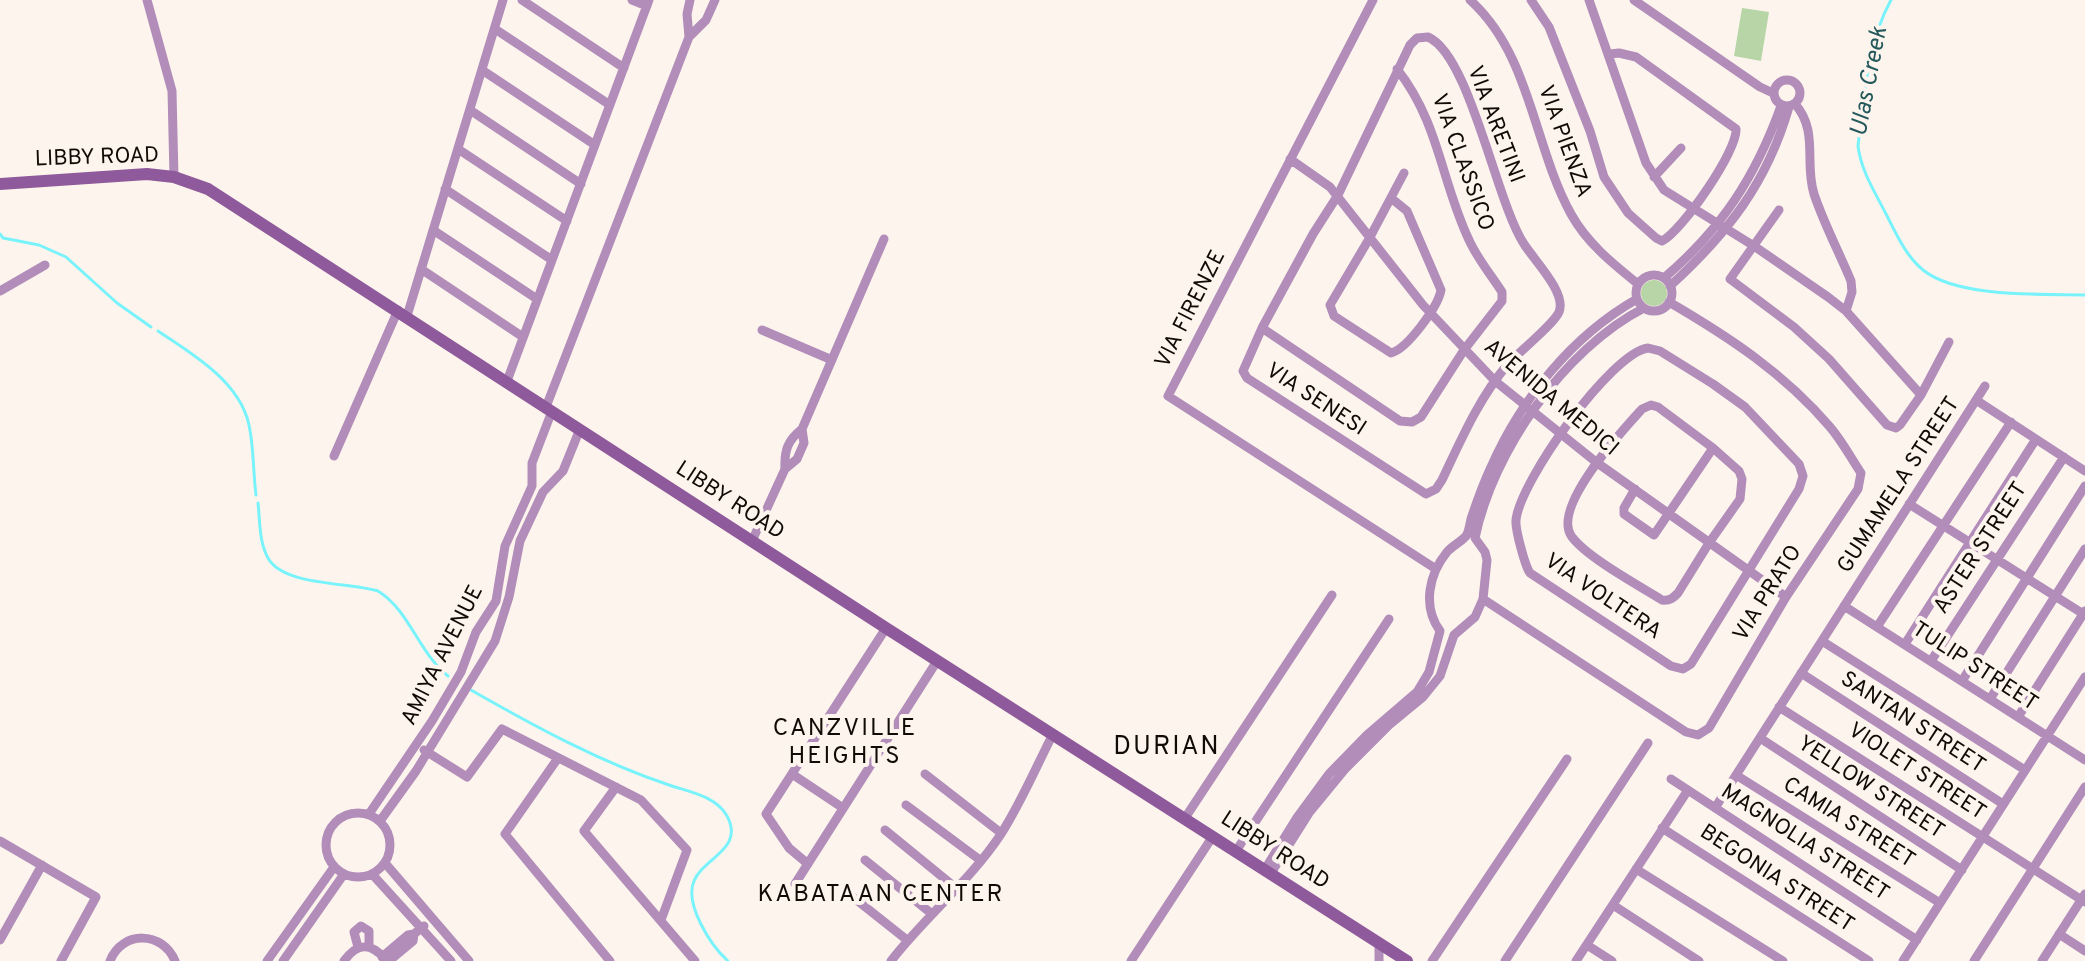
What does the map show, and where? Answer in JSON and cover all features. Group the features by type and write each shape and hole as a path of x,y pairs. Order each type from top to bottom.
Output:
{"main road":[{"name":"LIBBY ROAD","path":"0,184 147,174 174,177 208,189 1407,961"}],"street":[{"path":"147,0 172,91 174,177"},
{"path":"334,456 421,269 503,0"},
{"path":"522,0 624,68"},
{"path":"507,381 648,3 632,0"},
{"path":"689,37 687,14 690,0"},
{"path":"689,37 706,20 715,0"},
{"name":"VIA FIRENZE","path":"1373,0 1168,396 1436,569"},
{"name":"VIA PIENZA","path":"1470,0 1488,16 1515,63 1572,216 1603,256 1638,284"},
{"path":"1531,0 1549,27 1590,131 1604,177 1628,213 1662,241 1677,231 1693,209 1732,149 1736,129 1636,57 1610,54"},
{"path":"1589,0 1610,54 1632,127 1654,177 1664,190 1813,285 1846,311 1921,395"},
{"path":"1634,0 1773,93"},
{"path":"495,29 610,105"},
{"name":"AMIYA AVENUE","path":"369,814 418,746 461,672 476,632 496,601 505,546 532,486 532,463 549,409 689,37"},
{"name":"VIA ARETINI","path":"1338,195 1410,45 1417,38 1428,37 1437,43 1465,88 1512,224 1559,296 1560,311 1556,317 1529,341 1495,381"},
{"name":"VIA CLASSICO","path":"1397,69 1415,91 1427,118 1469,241 1503,295 1502,301 1464,350"},
{"path":"482,70 595,145"},
{"path":"1667,282 1723,227 1764,162 1788,105 1800,92 1793,81 1780,82 1773,93 1775,100 1788,105 1805,117 1810,131 1814,193 1851,281 1852,292 1846,311"},
{"path":"470,110 581,184"},
{"path":"1654,177 1681,148"},
{"path":"458,149 567,221"},
{"name":"AVENIDA MEDICI","path":"1290,159 1338,195 1369,239 1430,312 1495,381 1596,462 1786,597"},
{"path":"1391,198 1407,211 1441,290 1430,312 1405,347 1391,353 1334,316 1330,310 1331,301 1404,173"},
{"path":"445,189 552,260"},
{"name":"VIA SENESI","path":"1338,195 1313,234 1243,366 1247,378 1426,494 1436,489 1442,480 1478,406 1495,381"},
{"path":"1779,210 1730,279 1794,327 1829,359 1887,425 1896,428 1900,425 1921,395 1949,342"},
{"path":"433,230 537,299"},
{"path":"752,541 785,469 785,453 791,438 802,429 884,239"},
{"path":"0,291 45,265"},
{"path":"421,269 523,337"},
{"path":"1640,304 1638,284 1642,280 1653,275 1667,282"},
{"path":"1640,304 1658,310 1669,302 1667,282"},
{"name":"VIA PRATO","path":"1483,599 1686,732 1698,735 1709,728 1786,597 1858,489 1861,473 1832,429 1783,378 1731,338 1669,302"},
{"path":"1268,871 1328,782 1417,692 1432,665 1440,631 1429,603 1436,569 1448,551 1470,538 1529,408 1579,355 1640,304"},
{"path":"1262,328 1400,421 1406,422 1421,417 1464,350"},
{"path":"762,330 832,360"},
{"path":"1560,433 1622,363 1642,349 1660,351 1713,384 1754,415 1803,471 1803,483 1748,570"},
{"name":"GUMAMELA STREET","path":"1715,808 1985,386"},
{"path":"1976,400 2085,471"},
{"path":"1651,405 1658,407 1713,448 1739,471 1743,489 1740,499 1672,600 1662,600 1582,548 1570,535 1567,521 1569,511 1596,462 1642,409 1651,405"},
{"path":"1877,627 2011,422"},
{"name":"AMIYA AVENUE","path":"380,821 428,752 495,641 509,597 517,549 543,492 563,471 580,429"},
{"name":"VIA VOLTERA","path":"1560,433 1544,456 1516,519 1525,565 1530,573 1671,666 1683,669 1691,664 1748,570"},
{"path":"1905,644 2036,439"},
{"path":"1635,489 1624,508 1624,514 1649,534 1657,533 1713,448"},
{"name":"ASTER STREET","path":"1931,661 2064,457"},
{"path":"532,486 543,492"},
{"path":"1962,681 2085,486"},
{"path":"1909,504 2084,613 2018,717"},
{"path":"1399,712 1433,687 1443,669 1454,635 1475,617 1483,599 1487,560 1485,552 1470,538"},
{"path":"1990,699 2085,549"},
{"path":"1185,818 1332,595"},
{"name":"TULIP STREET","path":"1844,606 2085,760"},
{"path":"1236,851 1389,619"},
{"path":"808,864 789,848 766,814 886,628"},
{"path":"1440,631 1454,635"},
{"path":"1822,641 2025,770"},
{"path":"795,884 937,661"},
{"path":"1432,665 1443,669"},
{"name":"SANTAN STREET","path":"1801,673 2003,804"},
{"path":"1903,961 2085,677"},
{"name":"VIOLET STREET","path":"1779,707 2084,899"},
{"path":"418,746 467,777 502,729 646,804 687,850 661,920"},
{"path":"891,961 1001,833 1053,734"},
{"name":"YELLOW STREET","path":"1760,738 1962,870"},
{"path":"1505,961 1648,743"},
{"path":"558,758 505,834 610,961"},
{"path":"1432,961 1567,759"},
{"path":"792,774 843,808"},
{"path":"925,774 1001,833"},
{"name":"CAMIA STREET","path":"1736,775 1940,903"},
{"name":"MAGNOLIA STREET","path":"1671,779 1917,940"},
{"path":"616,787 584,831 695,961"},
{"path":"1974,961 2085,787"},
{"path":"1576,961 1688,790"},
{"path":"906,805 980,860"},
{"path":"346,814 369,814 380,821 390,841 385,863 372,874 358,877 344,874 334,867 325,845 333,823 346,814"},
{"name":"BEGONIA STREET","path":"1662,828 1869,961"},
{"path":"885,830 956,888"},
{"path":"1131,961 1213,836"},
{"path":"0,841 96,897 61,961"},
{"path":"865,860 932,914"},
{"path":"385,863 469,961"},
{"path":"0,940 42,865"},
{"path":"267,961 334,867"},
{"path":"1636,869 1783,961"},
{"path":"283,961 344,874"},
{"path":"372,874 405,910 418,931 451,961"},
{"path":"387,891 400,881"},
{"path":"849,894 907,940"},
{"path":"2042,961 2084,899"},
{"path":"405,910 416,900"},
{"path":"1613,905 1699,961"},
{"path":"344,961 358,947 369,946 386,960 413,941 418,931 432,919"},
{"path":"358,947 354,932 361,926 369,931 369,946"},
{"path":"2059,934 2085,951"},
{"path":"110,961 126,942 144,937 161,942 175,961"},
{"path":"1379,943 1379,961"},
{"path":"1587,945 1612,961"}],"green space":[{"path":"1742,8 1769,12 1761,61 1734,56"},
{"path":"1654,280 1663,284 1667,293 1663,302 1654,306 1645,302 1641,293 1645,284"}],"waterway":[{"name":"Ulas Creek","path":"1891,0 1872,52 1858,146 1869,181 1906,251 1923,270 1957,286 2001,293 2085,295"},
{"path":"0,234 3,238 39,245 66,257 117,303 151,327"},
{"path":"158,331 213,370 236,395 249,425 256,495"},
{"path":"258,503 263,545 276,567 287,574 318,582 378,591 398,609 429,655 448,676"},
{"path":"471,690 593,754 701,796 722,809 731,827 731,837 721,852 699,873 692,890 701,924 728,961"}],"district":[{"name":"CANZVILLE HEIGHTS","path":"845,744"},
{"name":"DURIAN","path":"1167,749"},
{"name":"KABATAAN CENTER","path":"881,896"}]}
